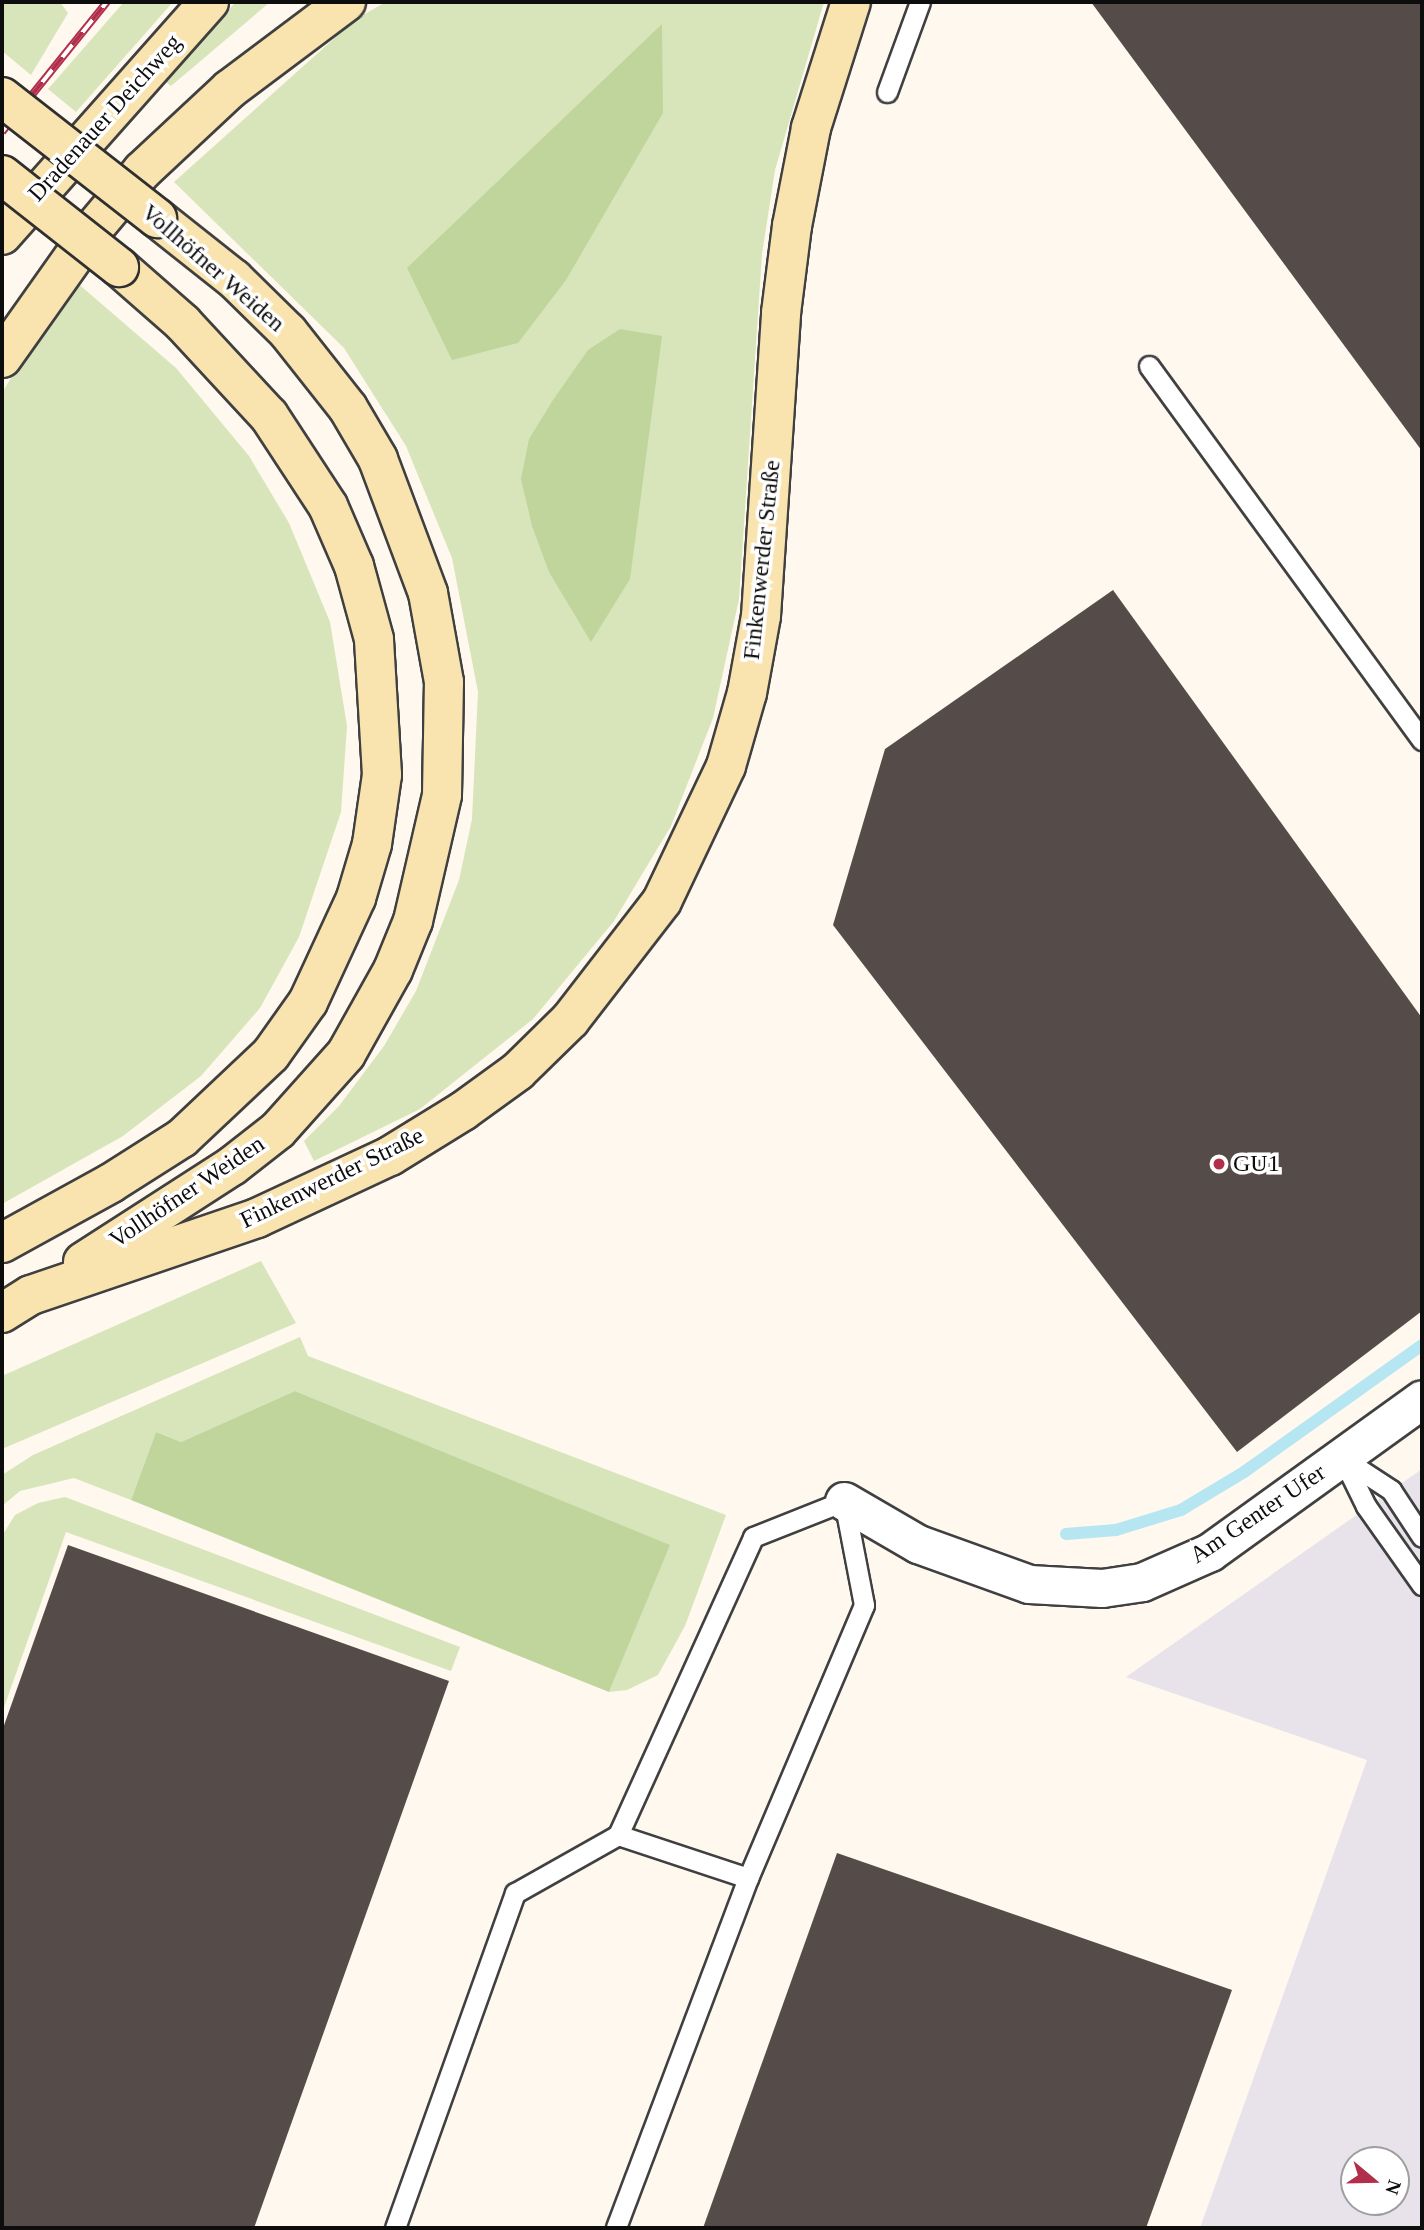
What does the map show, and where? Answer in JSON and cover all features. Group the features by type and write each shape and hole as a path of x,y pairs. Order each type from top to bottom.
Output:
{"main road":[{"name":"Dradenauer Deichweg","path":"2,234 209,2"},
{"path":"2,358 94,228 142,171 230,89 346,2"},
{"name":"Finkenwerder Straße","path":"16,1304 257,1218 390,1156 452,1118 517,1071 570,1020 662,901 726,766 747,693 762,603 781,313 792,226 811,128 851,2"},
{"name":"Vollhöfner Weiden","path":"2,97 234,279 288,332 348,408 379,459 428,593 444,682 442,794 430,859 393,970 346,1054 278,1130 232,1166 16,1304"},
{"name":"Vollhöfner Weiden","path":"2,176 120,267 183,323 262,407 301,459 328,506 355,566 374,639 382,775 372,844 356,898 308,1002 271,1054 182,1138 111,1184 2,1243"}],"street":[{"name":"Am Genter Ufer","path":"844,1501 918,1544 991,1573 1029,1584 1102,1588 1142,1581 1210,1552 1422,1399"}],"lane":[{"path":"887,92 920,2"},
{"path":"1149,366 1422,740"},
{"path":"1342,1457 1391,1490 1422,1537"},
{"path":"1342,1457 1366,1506 1422,1585"},
{"path":"395,2228 515,1893 618,1835 753,1537 844,1501 864,1605 748,1878 616,2228"},
{"path":"618,1835 748,1878"}],"shaded area":[{"path":"1422,1469 1422,2228 1200,2228 1367,1760 1126,1677"}],"green space":[{"path":"2,2 60,2 68,13 31,75 2,51"},
{"path":"124,2 173,2 76,112 48,89"},
{"path":"236,2 270,2 171,86 162,79"},
{"path":"386,2 824,2 775,170 762,254 739,599 713,718 671,826 614,921 533,1019 420,1109 314,1161 304,1141 339,1106 384,1046 416,991 459,880 472,819 478,692 452,558 406,446 344,348 174,182 356,19"},
{"path":"662,24 663,113 566,280 518,343 452,360 407,268"},
{"path":"75,281 176,368 249,456 289,523 330,622 347,726 341,812 299,937 260,1008 201,1076 123,1136 2,1204 2,393 44,322"},
{"path":"620,329 662,336 630,579 591,642 549,572 532,526 521,479 529,439 553,400 588,350"},
{"path":"261,1261 296,1323 2,1449 2,1376"},
{"path":"300,1337 308,1356 726,1515 685,1626 658,1675 627,1690 609,1692 669,1545 295,1391 181,1442 156,1432 131,1500 74,1478 20,1491 2,1506 2,1475 33,1455"},
{"path":"295,1391 670,1545 609,1692 131,1500 156,1432 181,1442"},
{"path":"65,1497 460,1647 451,1671 66,1532 2,1713 2,1536 15,1515 38,1503"}],"building":[{"path":"1091,2 1422,2 1422,451"},
{"name":"GU1","path":"1113,590 1422,1018 1422,1311 1237,1452 833,925 885,749"},
{"path":"68,1545 449,1681 254,2228 2,2228 2,1731"},
{"path":"837,1853 1232,1990 1146,2228 703,2228"}],"waterway":[{"path":"1066,1534 1116,1530 1181,1510 1244,1472 1422,1345"}],"railway":[{"path":"2,132 107,2"}],"place":[{"name":"GU1","path":"1219,1164"}]}
